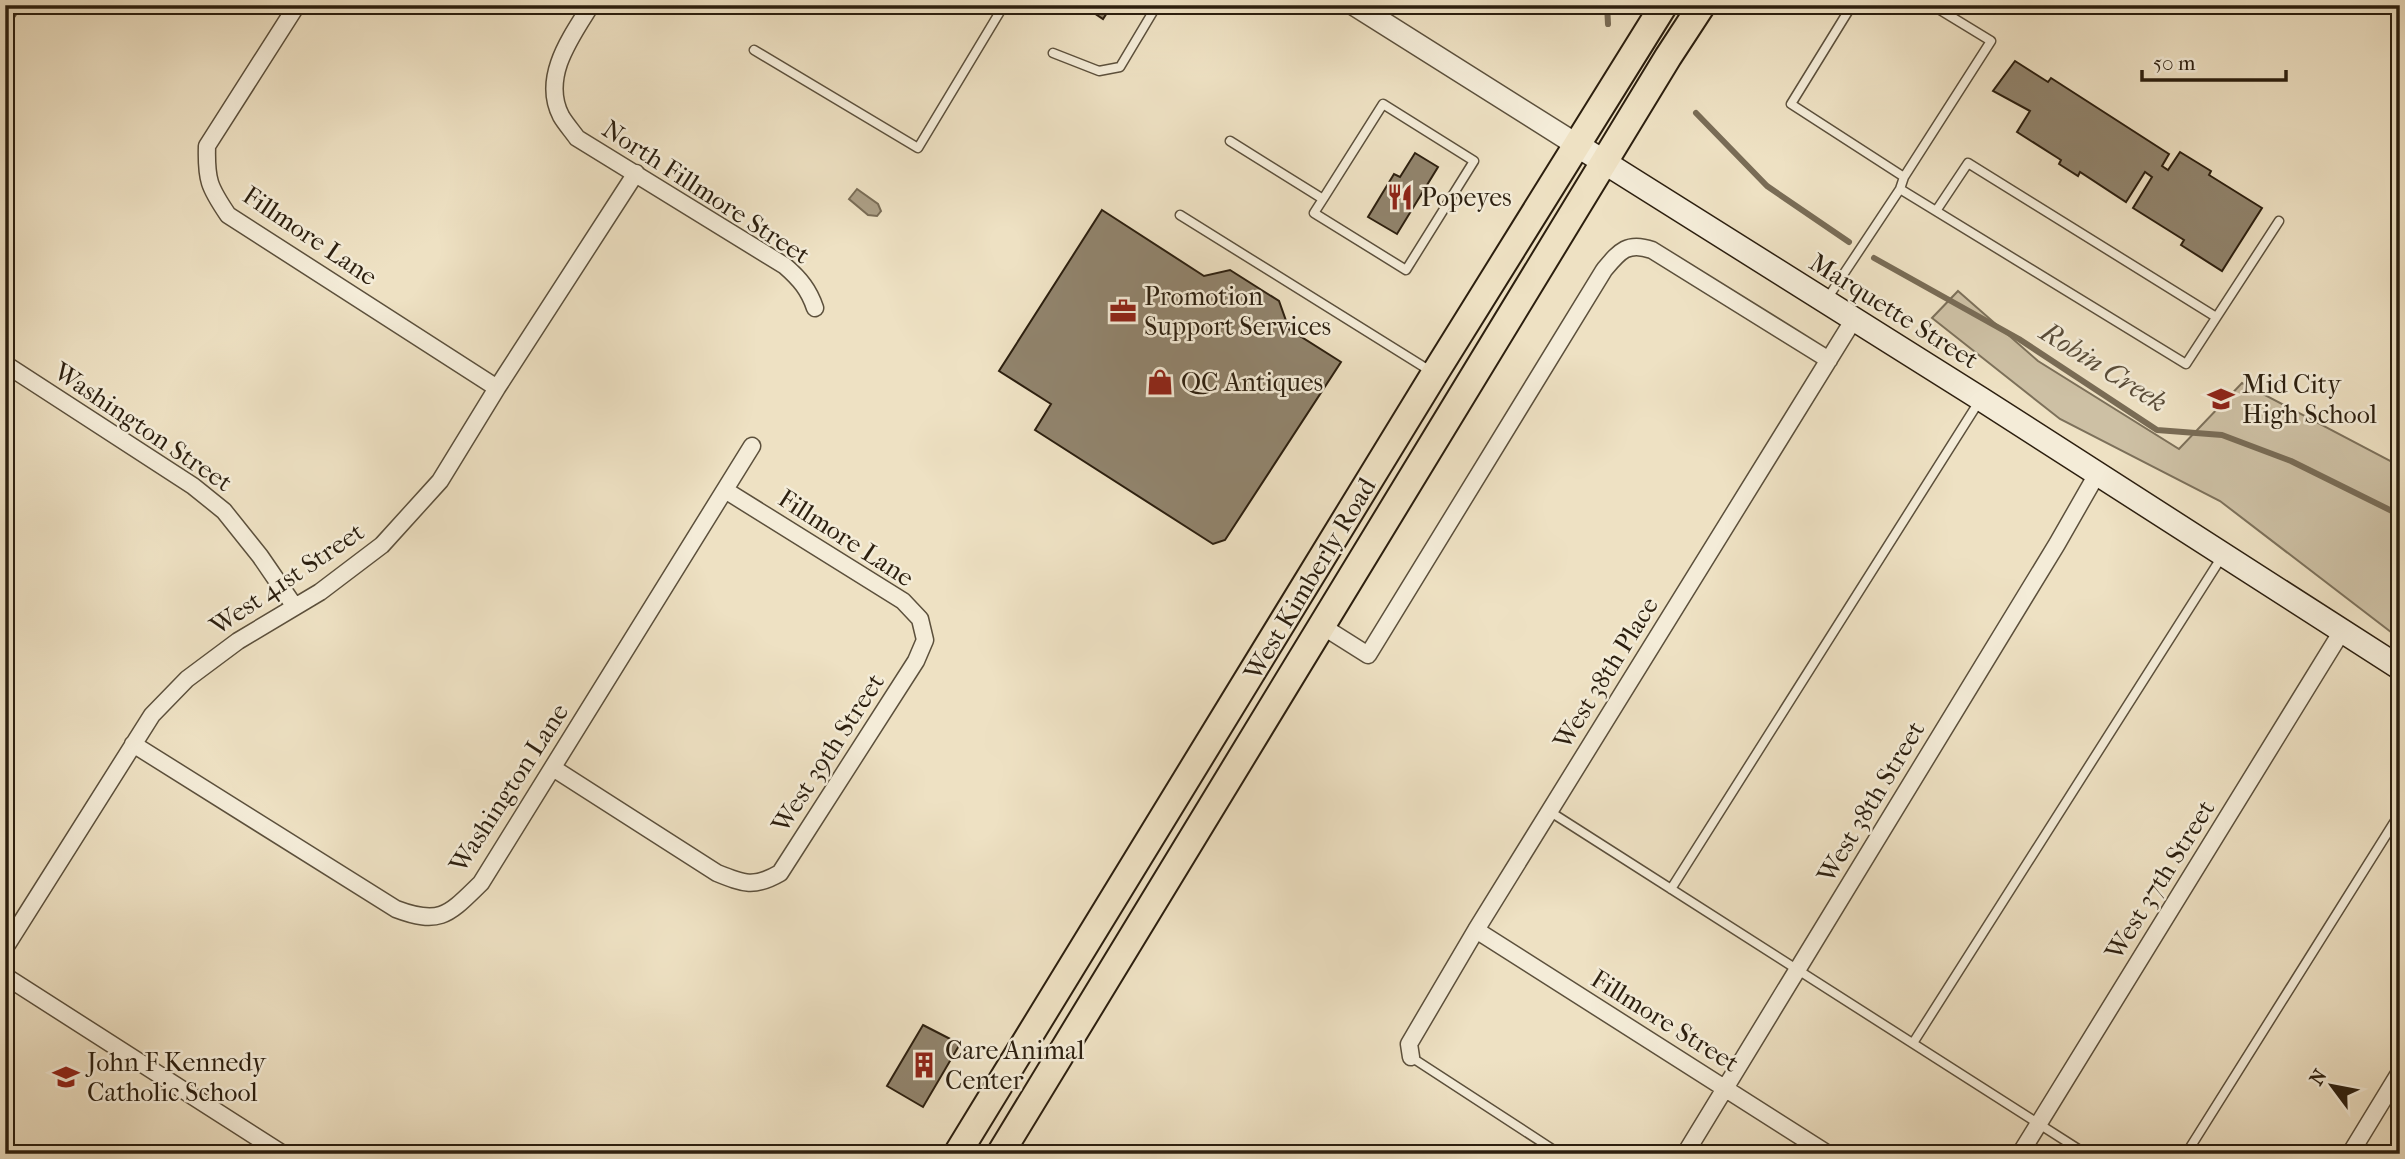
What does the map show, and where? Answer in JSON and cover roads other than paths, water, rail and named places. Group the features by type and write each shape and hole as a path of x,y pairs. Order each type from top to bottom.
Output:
{"main road":[{"name":"West Kimberly Road","path":"957,1154 1435,373 1664,5"},
{"name":"West Kimberly Road","path":"1000,1154 1702,5"},
{"name":"Marquette Street","path":"1577,145 1981,399 2400,668"}],"street":[{"path":"5,16 12,5"},
{"name":"Fillmore Lane","path":"297,5 207,146 206,172 212,191 228,215 497,388"},
{"name":"North Fillmore Street","path":"591,5 564,48 556,75 556,95 561,115 577,138 785,266 799,277 810,292 815,308"},
{"name":"Marquette Street","path":"1355,5 1577,145"},
{"name":"West 41st Street","path":"5,948 152,715 187,679 238,641 320,592 383,545 440,481 636,173"},
{"name":"West Kimberly Road","path":"1322,626 1368,655 1604,271 1617,254 1628,247 1640,246 1652,250 1829,360"},
{"name":"West 38th Place","path":"1411,1057 1409,1044 1476,930 1854,319"},
{"name":"Washington Street","path":"5,364 193,486 223,511 260,556 295,607"},
{"name":"Washington Lane","path":"133,744 396,909 419,918 449,914 481,883 752,446"},
{"name":"West 38th Street","path":"1685,1154 2097,474"},
{"name":"Fillmore Lane","path":"725,489 903,601 920,619 925,640"},
{"name":"West 37th Street","path":"2020,1154 2342,631"},
{"name":"West 39th Street","path":"552,768 717,873 737,881 763,883 780,873 916,661 925,640"},
{"name":"Fillmore Street","path":"1476,930 1828,1154"},
{"path":"5,976 283,1154"},
{"path":"2350,1154 2400,1072"}],"lane":[{"path":"754,50 918,148 1004,5"},
{"path":"1053,53 1099,71 1120,66 1157,5"},
{"path":"1852,5 1791,104 1904,177"},
{"path":"1826,301 1900,189 1904,177 1991,41 1932,5"},
{"path":"1383,104 1474,161 1406,270 1314,213 1323,199 1383,104"},
{"path":"1230,141 1323,199"},
{"path":"1936,211 1968,163 2216,317"},
{"path":"1900,189 2186,364 2280,221"},
{"path":"1180,215 1435,373"},
{"path":"1671,889 1981,399"},
{"path":"1913,1043 2223,555"},
{"path":"1549,811 2086,1154"},
{"path":"2186,1154 2400,813"},
{"path":"1411,1057 1560,1154"},
{"path":"251,1154 261,1139"}],"waterway":[{"name":"Robin Creek","path":"1607,5 1608,24"},
{"name":"Robin Creek","path":"1696,113 1767,186 1849,242"},
{"name":"Robin Creek","path":"1874,258 2019,339 2157,430 2222,435 2291,461 2400,515"}],"place":[{"name":"Popeyes","path":"1400,197"},
{"name":"Promotion Support Services","path":"1123,311"},
{"name":"QC Antiques","path":"1160,382"},
{"name":"Mid City High School","path":"2221,399"},
{"name":"Care Animal Center","path":"924,1065"},
{"name":"John F Kennedy Catholic School","path":"66,1077"}]}
